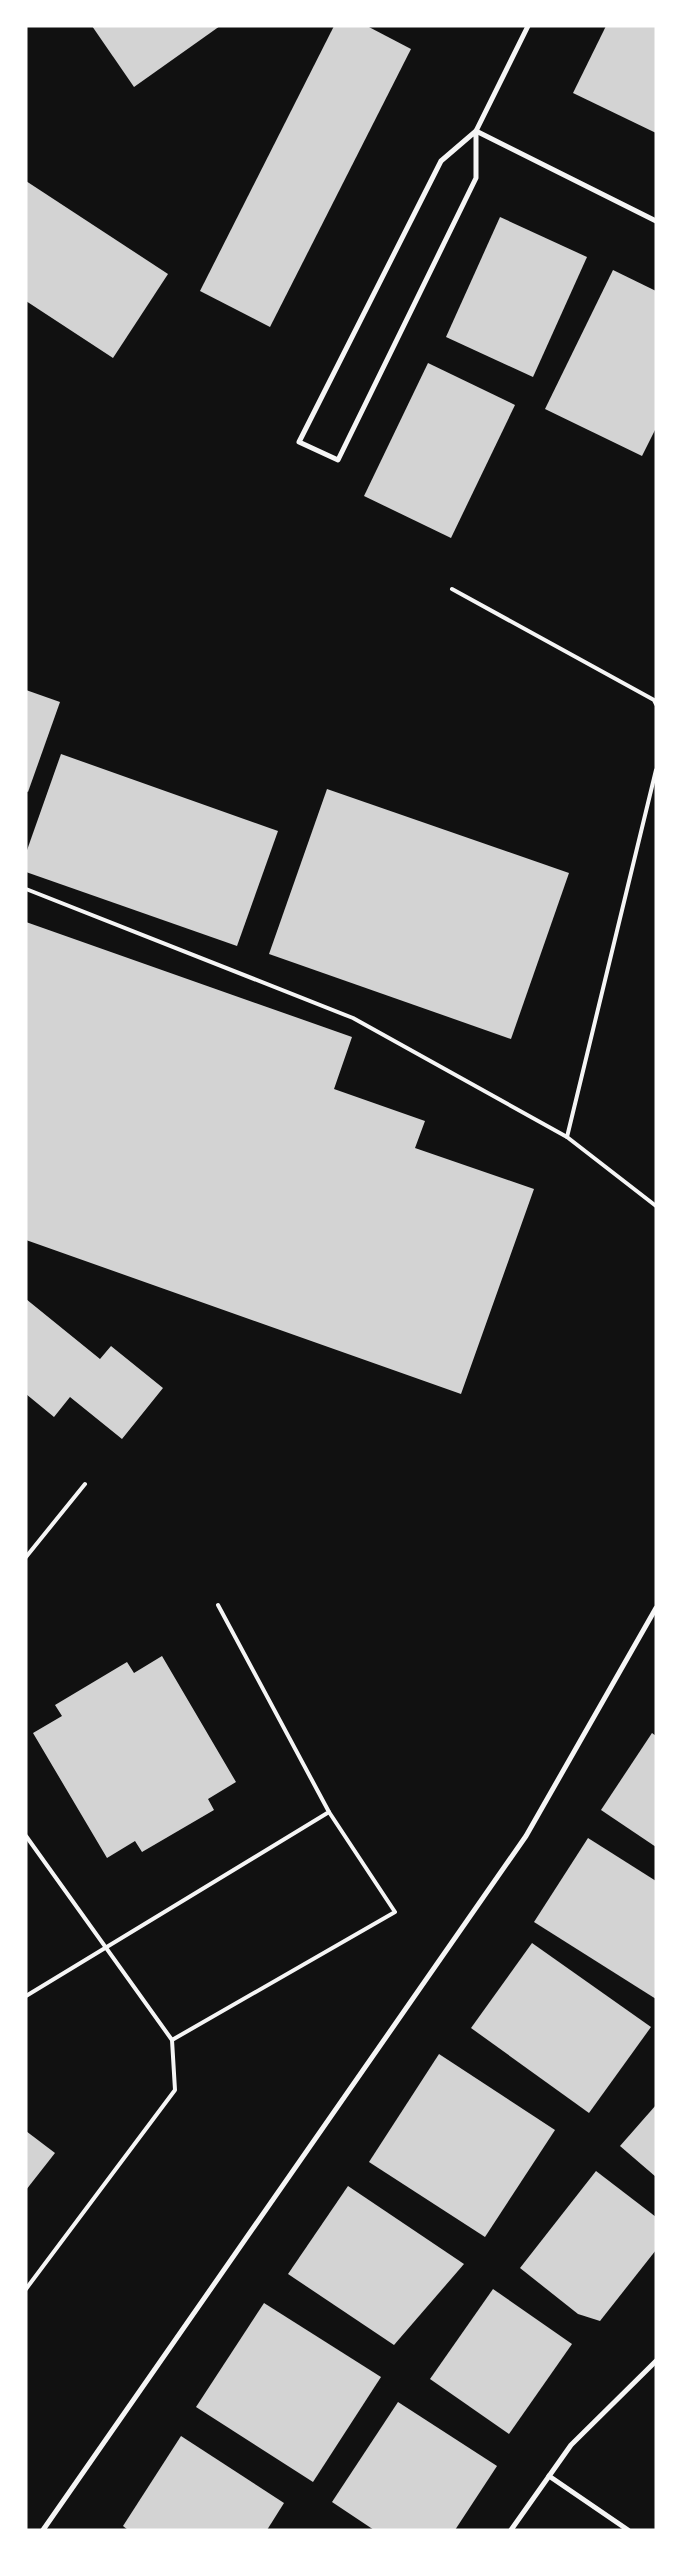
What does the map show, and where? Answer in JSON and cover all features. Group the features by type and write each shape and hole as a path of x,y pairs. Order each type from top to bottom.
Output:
{"street":[{"path":"476,131 476,178 338,460 299,442 441,161 476,131 528,26"},
{"path":"476,131 656,221"},
{"path":"44,2530 526,1836 656,1608"},
{"path":"511,2530 571,2445 656,2361"},
{"path":"549,2476 628,2530"}],"lane":[{"path":"452,589 654,700 656,704"},
{"path":"567,1137 656,770"},
{"path":"26,889 277,986 353,1018 567,1137 656,1206"},
{"path":"26,1557 85,1484"},
{"path":"172,2040 395,1912 329,1812 218,1605"},
{"path":"26,1996 107,1949 329,1812"},
{"path":"26,1836 172,2040 175,2090 26,2289"}],"building":[{"path":"92,26 220,26 134,87"},
{"path":"334,26 367,26 411,49 270,327 200,291"},
{"path":"606,26 656,26 656,133 573,93"},
{"path":"26,181 168,274 113,358 26,301"},
{"path":"500,217 587,257 533,377 446,337"},
{"path":"613,270 656,291 656,428 642,456 545,409"},
{"path":"428,363 515,405 451,538 364,496"},
{"path":"26,690 60,702 28,792 26,791"},
{"path":"61,754 278,831 237,946 26,872 26,853"},
{"path":"327,789 569,873 511,1039 269,954"},
{"path":"26,922 352,1037 334,1089 425,1121 415,1148 534,1189 461,1394 26,1240"},
{"path":"26,1299 100,1359 111,1346 163,1388 122,1439 70,1397 54,1417 26,1394"},
{"path":"162,1656 236,1782 208,1799 214,1810 142,1852 135,1841 107,1858 33,1733 62,1716 55,1705 127,1662 134,1673"},
{"path":"652,1733 656,1736 656,1847 601,1810"},
{"path":"588,1838 656,1881 656,1999 534,1922"},
{"path":"532,1943 651,2027 589,2113 471,2028"},
{"path":"439,2054 555,2130 485,2237 369,2162"},
{"path":"656,2105 656,2177 620,2146"},
{"path":"26,2131 55,2153 26,2190"},
{"path":"596,2171 656,2217 656,2250 600,2321 578,2314 520,2268"},
{"path":"348,2186 464,2264 394,2345 288,2274"},
{"path":"493,2289 572,2344 509,2434 430,2379"},
{"path":"264,2303 381,2377 313,2482 196,2407"},
{"path":"398,2402 497,2466 455,2530 374,2530 332,2502"},
{"path":"181,2436 284,2503 267,2530 128,2530 123,2526"}]}
